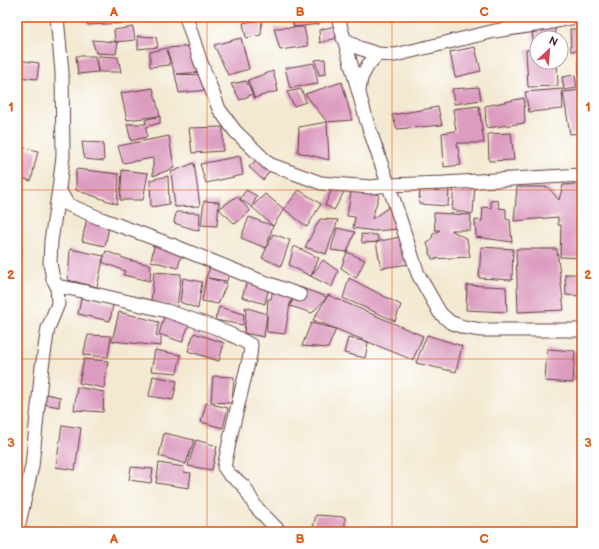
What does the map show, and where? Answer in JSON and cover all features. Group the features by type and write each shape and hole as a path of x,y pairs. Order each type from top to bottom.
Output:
{"street":[{"path":"18,532 32,466 42,367 48,328 58,304 57,286 53,280 50,263 51,241 63,156 62,72 57,17"},
{"path":"186,17 200,60 219,109 235,131 269,164 321,183 371,187 582,175"},
{"path":"338,17 367,122 418,274 440,313 450,322 463,327 481,330 582,330"},
{"path":"343,38 360,48 378,54 396,55 495,31 576,17"},
{"path":"359,95 361,78 368,65 378,54"},
{"path":"59,189 67,204 300,295"},
{"path":"57,286 167,311 214,327 251,345 224,467 229,474 244,486 255,506 280,532"}],"building":[{"path":"85,17 122,17 123,23 88,25"},
{"path":"291,17 318,17 319,24 294,27"},
{"path":"262,19 261,35 246,38 243,23"},
{"path":"555,25 555,30 532,30 532,26"},
{"path":"335,26 336,38 320,43 319,30"},
{"path":"133,27 135,40 115,42 114,30"},
{"path":"304,27 308,46 280,50 274,28"},
{"path":"570,29 582,29 582,50 571,51"},
{"path":"137,36 156,37 158,47 138,49"},
{"path":"241,38 249,69 228,75 214,45"},
{"path":"92,40 118,42 116,54 96,53"},
{"path":"192,46 201,72 177,74 201,75 207,90 179,93 175,74 167,50 170,65 150,67 150,52 167,48"},
{"path":"475,47 481,71 455,77 450,52"},
{"path":"526,50 529,50 529,70 557,70 558,86 528,87"},
{"path":"578,55 582,55 582,74 579,74"},
{"path":"76,56 95,56 98,72 78,74"},
{"path":"98,56 118,57 121,72 98,72"},
{"path":"325,59 326,74 319,75 315,60"},
{"path":"17,60 39,63 37,79 17,77"},
{"path":"314,63 318,84 290,88 285,68"},
{"path":"273,71 278,91 254,98 248,80"},
{"path":"575,75 577,88 564,90 562,77"},
{"path":"246,81 253,94 240,100 231,84"},
{"path":"342,82 352,120 327,122 305,94"},
{"path":"479,87 481,100 454,104 452,89"},
{"path":"153,88 160,116 127,120 121,93"},
{"path":"301,89 306,102 294,106 287,92"},
{"path":"562,89 563,109 529,112 525,92"},
{"path":"582,90 582,133 570,134 563,92"},
{"path":"524,98 525,123 486,128 485,106"},
{"path":"479,106 484,143 457,143 461,165 444,167 442,133 456,131 453,109"},
{"path":"438,107 442,125 397,129 392,115"},
{"path":"160,116 160,123 146,127 147,137 131,141 127,124 146,124 145,120"},
{"path":"327,122 329,160 298,152 299,127"},
{"path":"223,127 223,151 192,153 189,128"},
{"path":"511,133 514,160 489,161 488,134"},
{"path":"169,136 174,168 153,176 153,158 123,163 118,146"},
{"path":"82,142 103,143 104,161 85,159"},
{"path":"17,146 38,151 31,181 17,177"},
{"path":"240,156 243,175 206,183 200,164"},
{"path":"259,157 271,169 263,180 249,167"},
{"path":"194,163 200,206 175,207 171,172"},
{"path":"76,169 119,174 117,204 76,190"},
{"path":"122,170 148,173 143,200 120,200"},
{"path":"168,176 169,204 151,207 150,180"},
{"path":"475,184 473,214 452,210 454,185"},
{"path":"582,184 582,258 560,257 561,225 558,225 558,217 514,221 517,187 548,187 559,200 563,185"},
{"path":"352,186 379,195 372,219 392,205 399,229 374,231 353,228 355,217 347,216"},
{"path":"420,187 449,188 448,206 419,204"},
{"path":"332,189 344,192 334,210 325,205"},
{"path":"246,190 257,196 252,207 240,199"},
{"path":"299,190 321,204 307,227 284,209"},
{"path":"265,194 284,209 273,226 252,207"},
{"path":"237,196 250,211 235,224 219,209"},
{"path":"491,200 498,201 499,208 506,209 506,219 510,220 512,242 476,237 475,220 482,221 483,207 491,208"},
{"path":"204,201 219,202 217,226 201,225"},
{"path":"176,212 200,213 199,231 174,223"},
{"path":"88,213 110,222 105,246 82,241"},
{"path":"434,213 471,215 470,230 451,230 467,239 470,257 432,259 427,243 431,241 433,234 440,230 435,230"},
{"path":"249,217 273,226 266,248 241,238"},
{"path":"320,219 338,220 326,254 305,247"},
{"path":"337,228 355,232 347,252 331,250"},
{"path":"273,234 290,240 281,266 262,258"},
{"path":"361,234 377,235 379,242 362,243"},
{"path":"400,237 410,264 381,268 376,242"},
{"path":"155,241 182,252 178,268 151,261"},
{"path":"294,246 319,258 311,276 323,260 338,271 332,287 289,265"},
{"path":"481,247 513,249 512,280 479,278"},
{"path":"17,248 22,249 18,268 17,268"},
{"path":"70,249 104,256 97,287 68,280"},
{"path":"516,249 557,249 564,310 518,312"},
{"path":"106,251 129,260 151,265 150,281 123,275 125,271 102,262"},
{"path":"347,252 365,260 356,278 341,268"},
{"path":"212,261 230,264 227,281 208,278 227,283 218,304 202,301 206,278"},
{"path":"154,272 181,274 177,307 151,301"},
{"path":"565,274 582,274 582,296 566,295"},
{"path":"183,278 202,282 198,309 180,302"},
{"path":"248,278 269,287 265,304 242,297"},
{"path":"349,278 401,305 395,321 343,298"},
{"path":"275,279 297,288 290,304 285,334 267,332 267,315 264,337 244,333 246,313 245,307 267,314 268,299 271,299"},
{"path":"467,285 506,287 507,312 466,310"},
{"path":"299,287 327,297 312,313 290,306"},
{"path":"82,294 113,305 110,321 78,314"},
{"path":"328,295 423,336 413,360 313,320"},
{"path":"219,307 244,314 243,325 215,320"},
{"path":"119,312 159,322 156,335 161,337 161,346 112,341"},
{"path":"165,314 190,323 182,342 159,334"},
{"path":"311,323 336,329 328,348 302,346"},
{"path":"194,333 224,343 219,361 188,351"},
{"path":"88,335 111,336 108,357 83,355"},
{"path":"427,335 462,346 456,372 416,363"},
{"path":"348,338 368,342 365,358 344,353"},
{"path":"547,349 575,351 573,383 545,381"},
{"path":"155,350 181,355 177,373 151,371"},
{"path":"578,353 582,353 582,383 576,382"},
{"path":"84,359 108,361 104,388 79,383"},
{"path":"153,376 177,381 173,400 149,396"},
{"path":"213,376 234,377 232,403 211,402"},
{"path":"77,387 104,392 103,412 74,410"},
{"path":"46,394 60,397 59,407 44,404"},
{"path":"206,403 228,408 223,428 201,422"},
{"path":"62,425 81,428 75,470 56,467"},
{"path":"164,433 194,440 186,464 159,456"},
{"path":"196,440 217,446 212,470 188,466"},
{"path":"159,463 184,467 183,472 191,473 189,488 156,483"},
{"path":"131,467 153,469 151,483 129,480"},
{"path":"316,515 345,517 345,532 312,532"}]}
